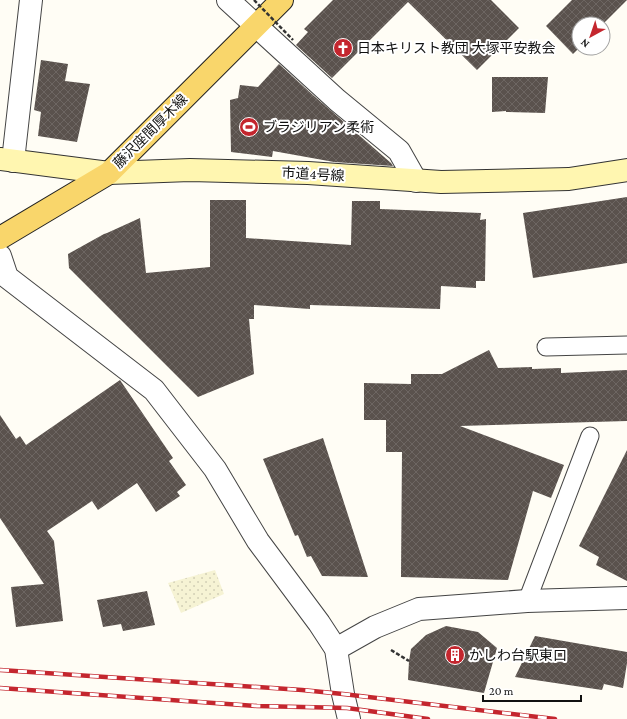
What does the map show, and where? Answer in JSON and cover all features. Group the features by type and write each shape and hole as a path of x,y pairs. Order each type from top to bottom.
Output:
{"main road":[{"name":"藤沢座間厚木線","path":"0,238 109,173 282,0"}],"street":[{"path":"6,160 32,0"},
{"path":"228,0 337,100 399,151 416,181"},
{"name":"市道4号線","path":"6,160 109,173 190,170 285,173 442,182 569,179 627,170"},
{"path":"0,256 7,277 154,390 215,469 258,541 319,623 336,649 343,694 350,719"},
{"path":"336,649 375,627 419,609 527,601 627,598"}],"lane":[{"path":"546,347 627,345"},
{"path":"527,601 590,436"}],"path":[{"path":"254,0 293,40"}],"shaded area":[{"path":"215,570 224,594 181,613 168,583"}],"building":[{"path":"333,0 491,0 519,28 477,70 408,2 332,78 296,45 308,32 304,29"},
{"path":"572,0 627,0 611,16 571,16 571,52 546,26"},
{"path":"41,60 68,64 65,81 90,84 77,142 38,136 41,112 34,110"},
{"path":"279,64 393,166 334,162 273,151 272,157 231,152 230,100 238,98 240,85 258,87"},
{"path":"492,77 548,77 545,113 506,111 492,112"},
{"path":"627,197 627,263 533,278 523,213"},
{"path":"210,200 246,200 246,238 351,245 352,201 380,201 380,209 481,213 480,220 486,219 485,281 476,281 476,288 441,286 440,309 310,305 310,309 254,305 254,319 249,319 254,374 198,397 69,268 68,254 104,234 140,218 146,273 210,267"},
{"path":"489,350 498,368 561,368 561,373 627,370 627,421 460,426 564,465 551,498 533,491 508,580 401,577 402,452 386,452 386,420 364,420 364,383 411,384 411,374 442,374"},
{"path":"120,380 173,458 169,461 186,485 177,492 180,496 156,512 137,483 98,510 92,501 47,531 54,541 63,621 16,627 11,587 44,584 0,518 0,415 16,439 20,436 26,445"},
{"path":"323,438 368,577 322,576 311,556 307,557 298,535 295,536 263,459"},
{"path":"627,450 627,581 596,565 599,557 579,546"},
{"path":"147,591 155,625 123,631 121,624 103,627 97,600"},
{"name":"かしわ台駅東口","path":"446,626 478,632 497,648 484,693 408,680 411,649 426,635"},
{"path":"535,636 627,652 627,663 623,688 604,684 602,690 515,677"}],"railway":[{"path":"0,670 302,690 555,719"},
{"path":"0,688 257,706 347,708 428,719"}],"place":[{"name":"日本キリスト教団 大塚平安教会","path":"343,48"},
{"name":"ブラジリアン柔術","path":"249,127"},
{"name":"かしわ台駅東口","path":"455,655"}]}
